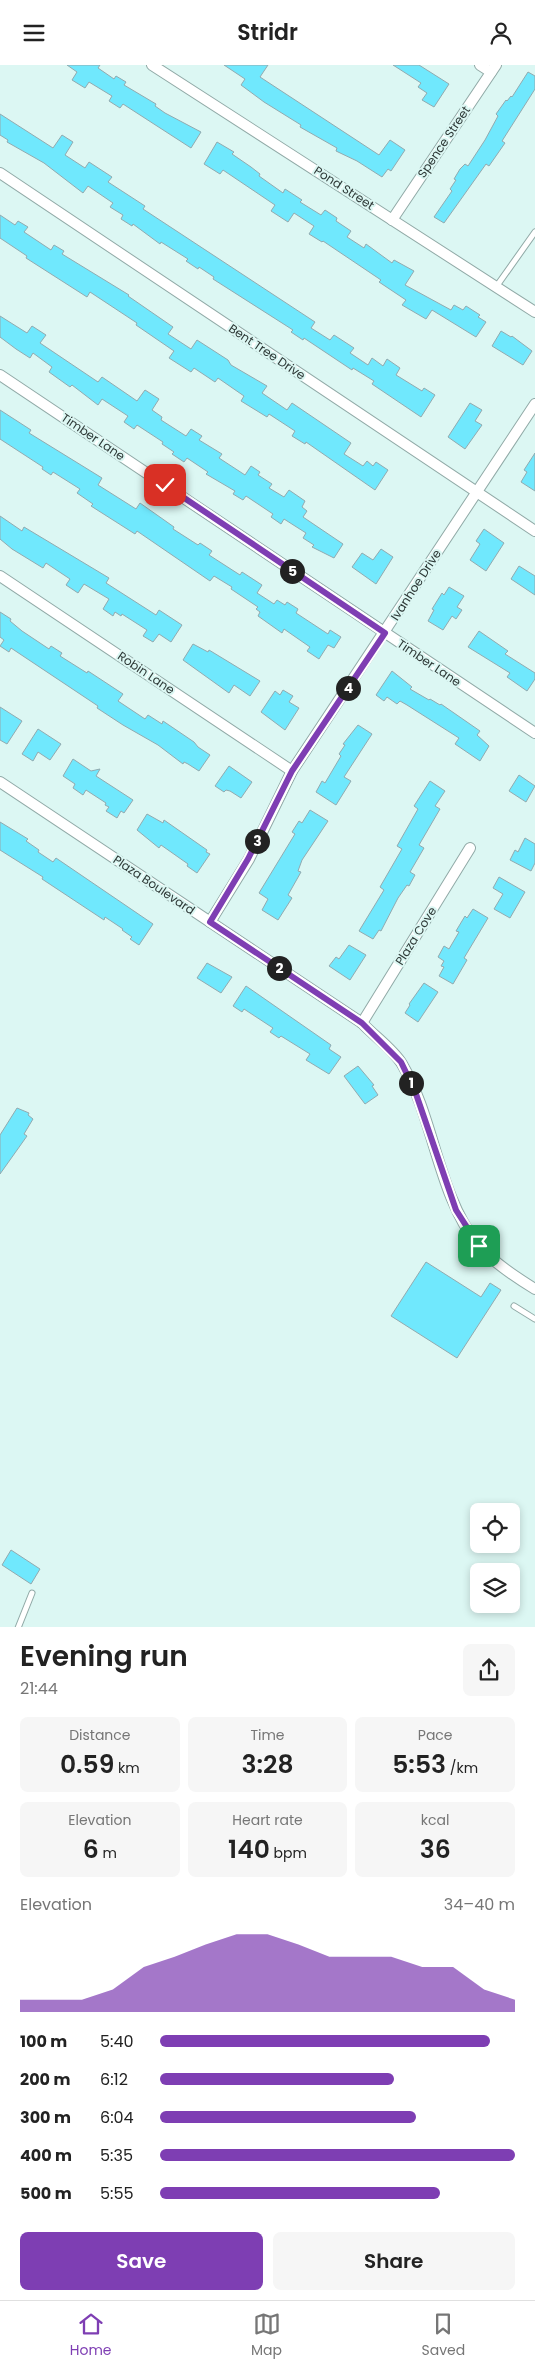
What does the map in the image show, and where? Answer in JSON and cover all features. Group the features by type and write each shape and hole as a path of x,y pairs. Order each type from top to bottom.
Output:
{"street":[{"name":"Pond Street","path":"152,65 169,69 392,219 535,312"},
{"path":"480,65 493,69"},
{"name":"Spence Street","path":"392,219 493,69"},
{"name":"Bent Tree Drive","path":"0,173 535,531"},
{"name":"Timber Lane","path":"0,375 535,733"},
{"name":"Ivanhoe Drive","path":"210,922 248,859 292,771 535,404"},
{"name":"Robin Lane","path":"0,575 292,771"},
{"name":"Plaza Boulevard","path":"0,782 362,1023 401,1062 415,1091 456,1210 479,1246 517,1278 535,1289"},
{"name":"Plaza Cove","path":"362,1023 470,848"}],"lane":[{"path":"496,287 535,232"},
{"path":"514,1306 535,1319"},
{"path":"18,1627 32,1593"}],"building":[{"path":"67,65 100,65 98,68 114,79 116,76 126,82 124,85 156,104 155,106 165,113 201,132 191,148 123,104 120,108 109,101 112,96 89,82 85,88 72,80 77,72"},
{"path":"224,65 268,65 260,77 379,155 390,140 405,150 391,171 388,169 382,177 357,161 336,151 337,148 300,127 301,125 264,102 241,85 245,79"},
{"path":"393,65 419,65 449,84 434,107 422,100 427,93 418,87 421,83"},
{"path":"528,72 535,76 535,89 502,141 505,143 489,166 486,164 444,223 434,217 452,191 450,189 460,169 465,164 468,166 498,116 496,114 506,100 512,97"},
{"path":"0,114 53,148 62,135 73,142 65,155 85,168 89,162 112,177 108,182 145,206 143,209 315,322 311,328 330,340 334,335 354,348 350,353 368,365 372,358 383,366 387,359 400,368 396,375 422,391 424,388 435,395 421,417 372,384 374,381 353,368 352,370 304,338 303,340 291,332 293,330 213,279 214,277 199,267 198,269 186,261 188,259 161,242 160,244 133,224 132,226 121,219 123,215 110,207 113,203 88,186 83,193 44,163 7,142 8,140 0,135"},
{"path":"217,142 234,152 232,154 283,193 285,189 302,200 300,202 321,215 325,210 337,218 336,221 351,231 347,237 364,248 366,244 392,263 394,260 414,271 405,285 451,310 454,305 463,310 466,306 480,315 478,317 486,322 476,337 432,310 426,319 402,305 406,300 379,282 381,280 323,241 309,234 314,226 294,213 288,222 271,211 275,205 223,170 220,174 204,164"},
{"path":"0,215 15,225 18,221 28,227 24,232 51,250 54,245 64,251 62,254 129,295 173,327 168,334 191,349 197,340 228,360 231,365 267,386 262,393 287,410 292,403 351,443 344,454 363,466 367,461 373,466 376,462 388,470 375,490 306,442 305,444 292,436 295,431 269,414 267,417 241,401 244,396 218,378 215,382 194,368 191,372 169,358 174,351 136,325 137,323 90,292 87,297 26,258 27,256 0,238"},
{"path":"0,316 27,333 32,326 46,335 40,343 98,382 102,377 137,401 145,390 159,399 152,410 162,417 161,420 186,436 191,429 202,436 199,440 222,454 219,458 245,475 251,466 260,472 258,475 272,484 269,488 284,497 289,490 305,501 302,507 307,511 303,517 343,544 334,558 312,547 314,545 303,538 306,533 284,519 281,524 271,517 273,514 246,496 243,500 233,494 235,491 206,474 208,472 187,458 184,462 172,454 174,452 162,444 163,442 137,425 134,429 124,422 128,416 102,399 98,405 72,385 70,387 49,372 52,367 33,353 30,358 16,349 0,337"},
{"path":"501,331 512,336 532,351 523,365 492,346"},
{"path":"470,403 482,410 475,421 482,425 465,449 448,437"},
{"path":"0,410 31,430 29,433 102,478 98,485 136,509 140,503 174,527 173,529 198,545 200,543 212,551 209,555 240,575 242,572 262,585 257,593 274,604 277,600 285,605 287,602 298,609 296,613 328,634 330,630 341,637 334,648 328,645 319,659 307,651 310,647 284,629 282,633 258,616 260,612 256,609 258,607 231,589 232,587 214,576 210,581 137,531 135,534 91,506 93,504 77,493 80,489 53,472 51,475 42,469 43,467 0,439"},
{"path":"535,453 535,491 521,482 527,472 524,470"},
{"path":"0,516 22,531 24,527 109,578 106,583 156,615 159,610 182,625 171,642 159,634 153,642 143,636 147,630 122,614 121,616 115,612 113,616 103,609 109,599 84,584 78,593 66,585 70,579 46,563 43,568 12,549 0,539"},
{"path":"484,529 504,543 486,571 470,560 480,544 476,541"},
{"path":"381,549 393,557 376,584 352,567 362,553 373,560"},
{"path":"519,566 535,576 535,595 511,579"},
{"path":"449,587 464,596 457,607 462,610 456,619 452,616 443,630 428,621 434,610 432,609 442,593 444,595"},
{"path":"0,612 11,619 10,621 22,631 49,649 51,646 62,653 60,656 87,673 88,671 123,694 118,701 145,719 148,715 162,724 163,721 194,742 210,755 199,771 184,762 183,764 158,745 97,708 98,706 11,648 9,652 0,646 4,640 0,637"},
{"path":"479,631 508,651 505,654 535,673 535,679 527,691 507,677 510,673 468,647"},
{"path":"193,644 208,652 209,650 260,681 250,696 234,685 229,693 183,660"},
{"path":"392,671 412,687 410,689 429,700 441,704 480,731 477,735 489,746 480,761 455,744 459,738 407,705 400,701 397,704 387,697 384,701 376,695"},
{"path":"283,690 293,696 289,702 299,708 285,730 261,712 275,691 280,695"},
{"path":"0,707 22,721 7,744 0,740"},
{"path":"358,725 372,734 344,777 351,781 336,805 316,792 322,781 325,783 341,756 339,754 345,745 343,744"},
{"path":"38,729 61,744 50,760 38,752 33,761 22,754"},
{"path":"73,759 91,771 100,769 96,776 133,800 124,813 121,811 117,818 106,811 109,807 105,805 106,803 86,790 83,795 73,788 75,784 63,776"},
{"path":"229,766 252,782 241,798 230,791 226,790 224,792 215,786"},
{"path":"519,775 535,786 526,802 509,791"},
{"path":"430,781 445,791 435,806 440,809 419,845 424,848 410,872 415,875 409,886 407,885 398,898 381,931 379,930 373,939 359,931 384,890 380,887 402,849 397,846 418,809 414,806"},
{"path":"310,810 328,821 302,860 298,871 301,872 288,895 292,898 278,920 262,910 268,899 259,893 295,834 292,832 299,821 302,823"},
{"path":"147,814 163,823 164,820 207,850 206,852 210,854 197,873 187,866 188,864 161,845 159,848 137,830"},
{"path":"0,822 28,839 26,841 53,862 56,858 153,924 139,945 130,939 132,937 123,929 105,917 104,920 42,879 43,877 0,850"},
{"path":"525,838 535,844 535,863 531,871 510,860 515,850 518,852"},
{"path":"499,877 525,892 510,918 494,909 503,894 493,888"},
{"path":"473,909 488,918 464,958 467,960 453,984 439,976 444,967 441,966 444,961 438,957 444,946 449,949 459,932 456,931 465,916 467,918"},
{"path":"349,945 366,955 350,980 329,966 336,957 339,959"},
{"path":"207,963 232,977 221,993 197,978"},
{"path":"424,983 438,992 418,1022 405,1013"},
{"path":"246,986 331,1045 329,1049 341,1057 329,1074 306,1060 310,1054 281,1036 279,1038 270,1032 273,1028 244,1009 242,1012 233,1006"},
{"path":"358,1066 374,1085 372,1086 378,1095 365,1104 344,1076"},
{"path":"17,1108 29,1113 28,1115 33,1119 24,1134 27,1136 0,1174 0,1135"},
{"path":"426,1262 481,1297 490,1283 501,1290 457,1358 391,1316"},
{"path":"11,1550 40,1569 31,1584 2,1565"}],"route":[{"path":"165,485 385,633 292,771 248,859 210,922 362,1023 401,1062 415,1091 456,1210 479,1246"}]}
